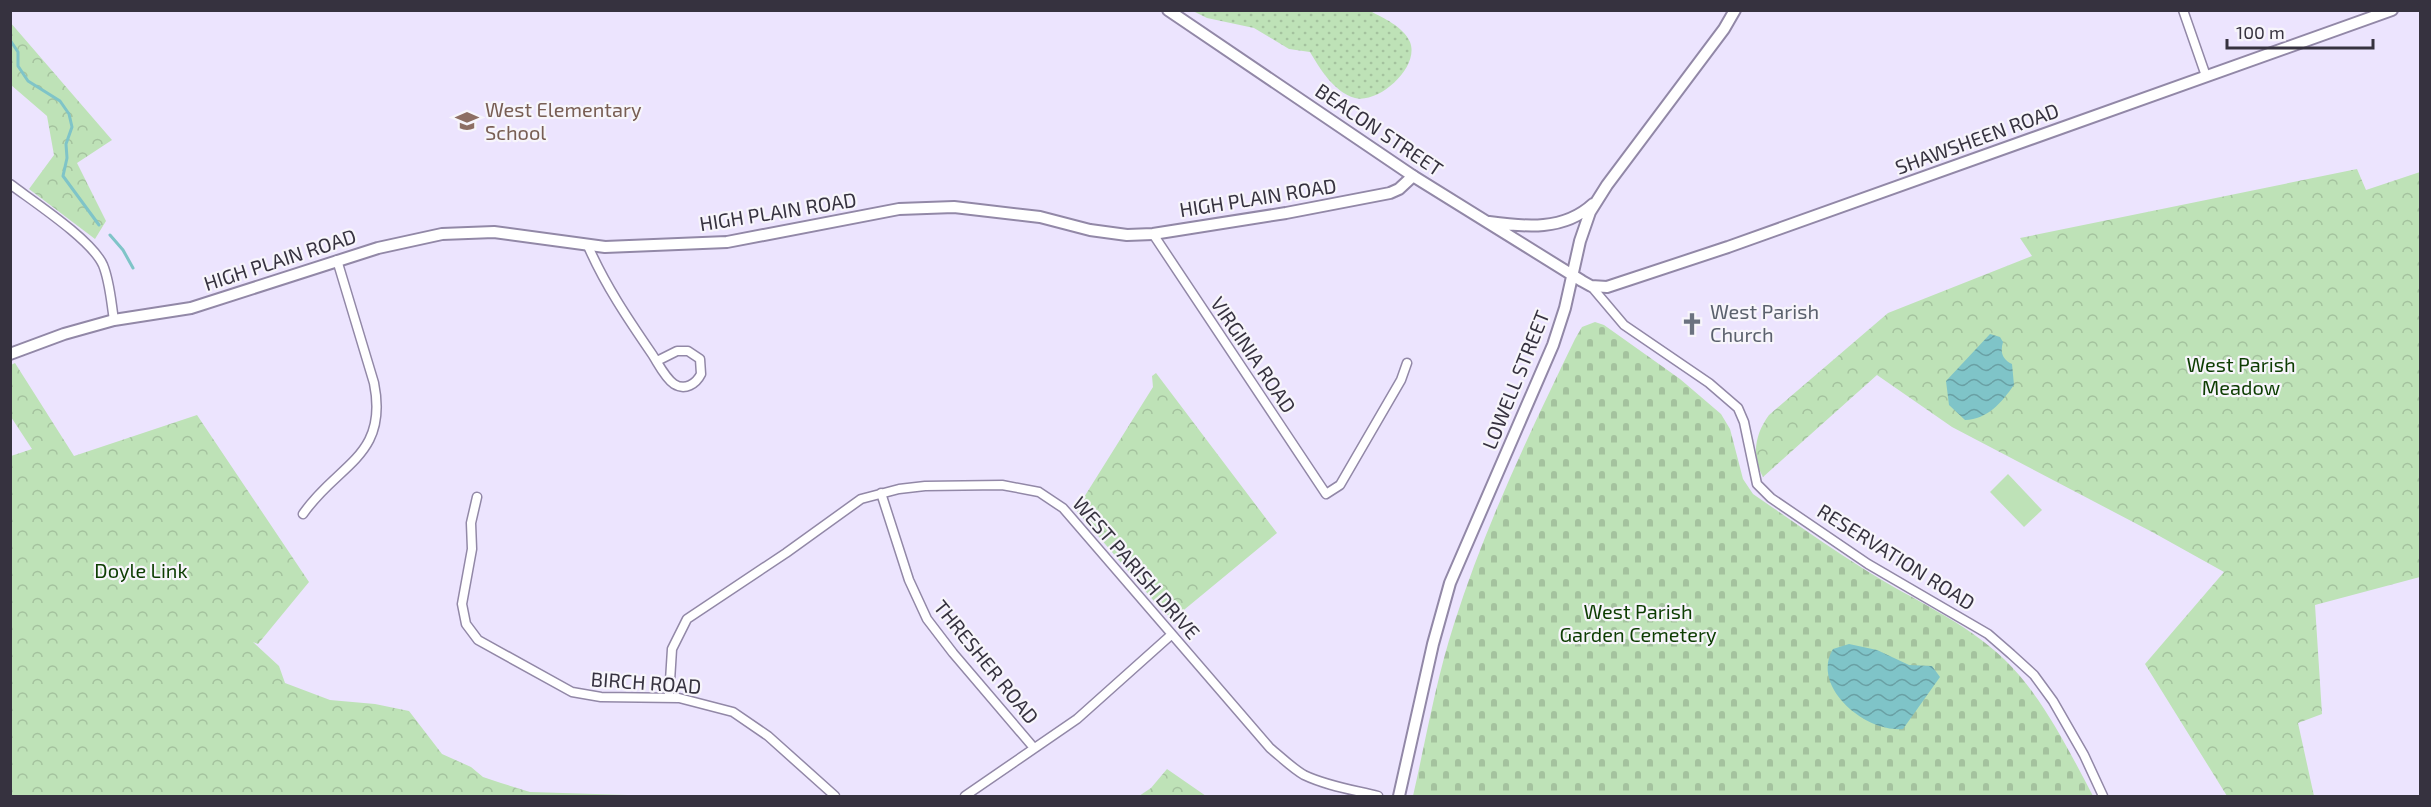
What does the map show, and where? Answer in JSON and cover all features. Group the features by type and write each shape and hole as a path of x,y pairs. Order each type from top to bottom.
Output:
{"main road":[{"name":"BEACON STREET","path":"1168,10 1413,176 1573,276"},
{"name":"LOWELL STREET","path":"1399,796 1432,644 1450,583 1553,345 1573,276 1580,241 1590,212 1724,30 1735,10"},
{"name":"SHAWSHEEN ROAD","path":"1591,286 1607,287 1678,264 2392,10"},
{"name":"HIGH PLAIN ROAD","path":"10,354 64,334 114,320 191,308 337,260 428,236 474,231 527,236 588,246 623,247 727,242 899,209 954,207 1040,218 1090,230 1127,235 1153,234 1390,194 1400,189 1413,176"},
{"path":"1485,222 1536,227 1562,222 1579,216 1599,197"},
{"path":"1573,276 1591,286"}],"street":[{"path":"2183,10 2206,76"},
{"path":"10,184 84,242 97,255 105,273 114,320"},
{"name":"VIRGINIA ROAD","path":"1153,234 1326,494 1340,485 1401,380 1407,363"},
{"path":"588,246 616,301 657,362 670,381 680,386 694,383 701,374 700,359 688,351 677,351 657,362"},
{"path":"303,514 314,497 361,454 377,423 378,403 374,384 337,260"},
{"name":"RESERVATION ROAD","path":"1591,286 1624,325 1709,383 1738,408 1744,423 1757,484 1771,498 1868,564 1988,634 2034,675 2053,701 2079,746 2103,796"},
{"name":"WEST PARISH DRIVE","path":"669,698 672,649 687,619 786,553 855,502 881,493 924,486 1012,485 1049,496 1068,513 1270,748 1290,765 1323,782 1378,796"},
{"name":"THRESHER ROAD","path":"881,493 909,580 927,619 1034,748"},
{"name":"BIRCH ROAD","path":"477,497 471,523 472,549 462,604 463,618 473,635 499,653 572,692 601,697 669,698 712,705 745,718 794,758 835,796"},
{"path":"965,796 1097,703 1171,635"}],"green space":[{"path":"1193,11 1370,11 1392,23 1407,36 1411,52 1409,62 1395,82 1386,90 1365,98 1355,98 1334,85 1310,52 1289,49 1254,28 1207,18"},
{"path":"10,22 112,140 77,163 106,221 95,239 29,189 54,155 47,116 11,85"},
{"name":"West Parish Meadow","path":"2357,169 2366,190 2420,172 2420,577 2315,605 2322,714 2298,723 2314,796 2227,796 2145,664 2224,572 1952,427 1877,375 1763,477 1757,461 1756,445 1760,430 1769,415 1888,313 2032,256 2020,238"},
{"name":"West Parish Garden Cemetery","path":"1595,322 1604,325 1680,379 1721,414 1730,429 1743,479 1753,494 1852,562 1972,633 2004,659 2043,707 2093,796 1413,796 1437,688 1466,587 1525,444 1575,339 1582,327"},
{"name":"Doyle Link","path":"15,363 74,456 197,415 309,582 258,644 253,642 279,666 285,683 330,700 375,704 409,711 442,754 471,767 483,777 530,792 661,796 11,796 11,456 32,449 11,417 11,365"},
{"path":"1156,373 1277,533 1179,614 1171,616 1165,614 1076,510 1153,387 1152,376"},
{"path":"2008,474 2042,510 2024,527 1990,492"},
{"path":"1167,769 1206,796 1139,796 1151,788"}],"water":[{"path":"1990,334 2000,337 2003,342 2002,352 2006,360 2012,364 2014,385 1993,409 1981,417 1965,420 1949,405 1946,381"},
{"path":"1849,644 1877,650 1909,665 1932,666 1940,677 1903,729 1873,724 1846,705 1835,692 1829,678 1828,664 1833,649"}],"waterway":[{"path":"10,40 18,52 18,66 28,81 60,101 69,114 72,127 66,144 67,158 63,176 99,225"},
{"path":"110,235 123,250 133,268"}],"place":[{"name":"West Elementary School","path":"467,121"},
{"name":"West Parish Church","path":"1692,324"}]}
